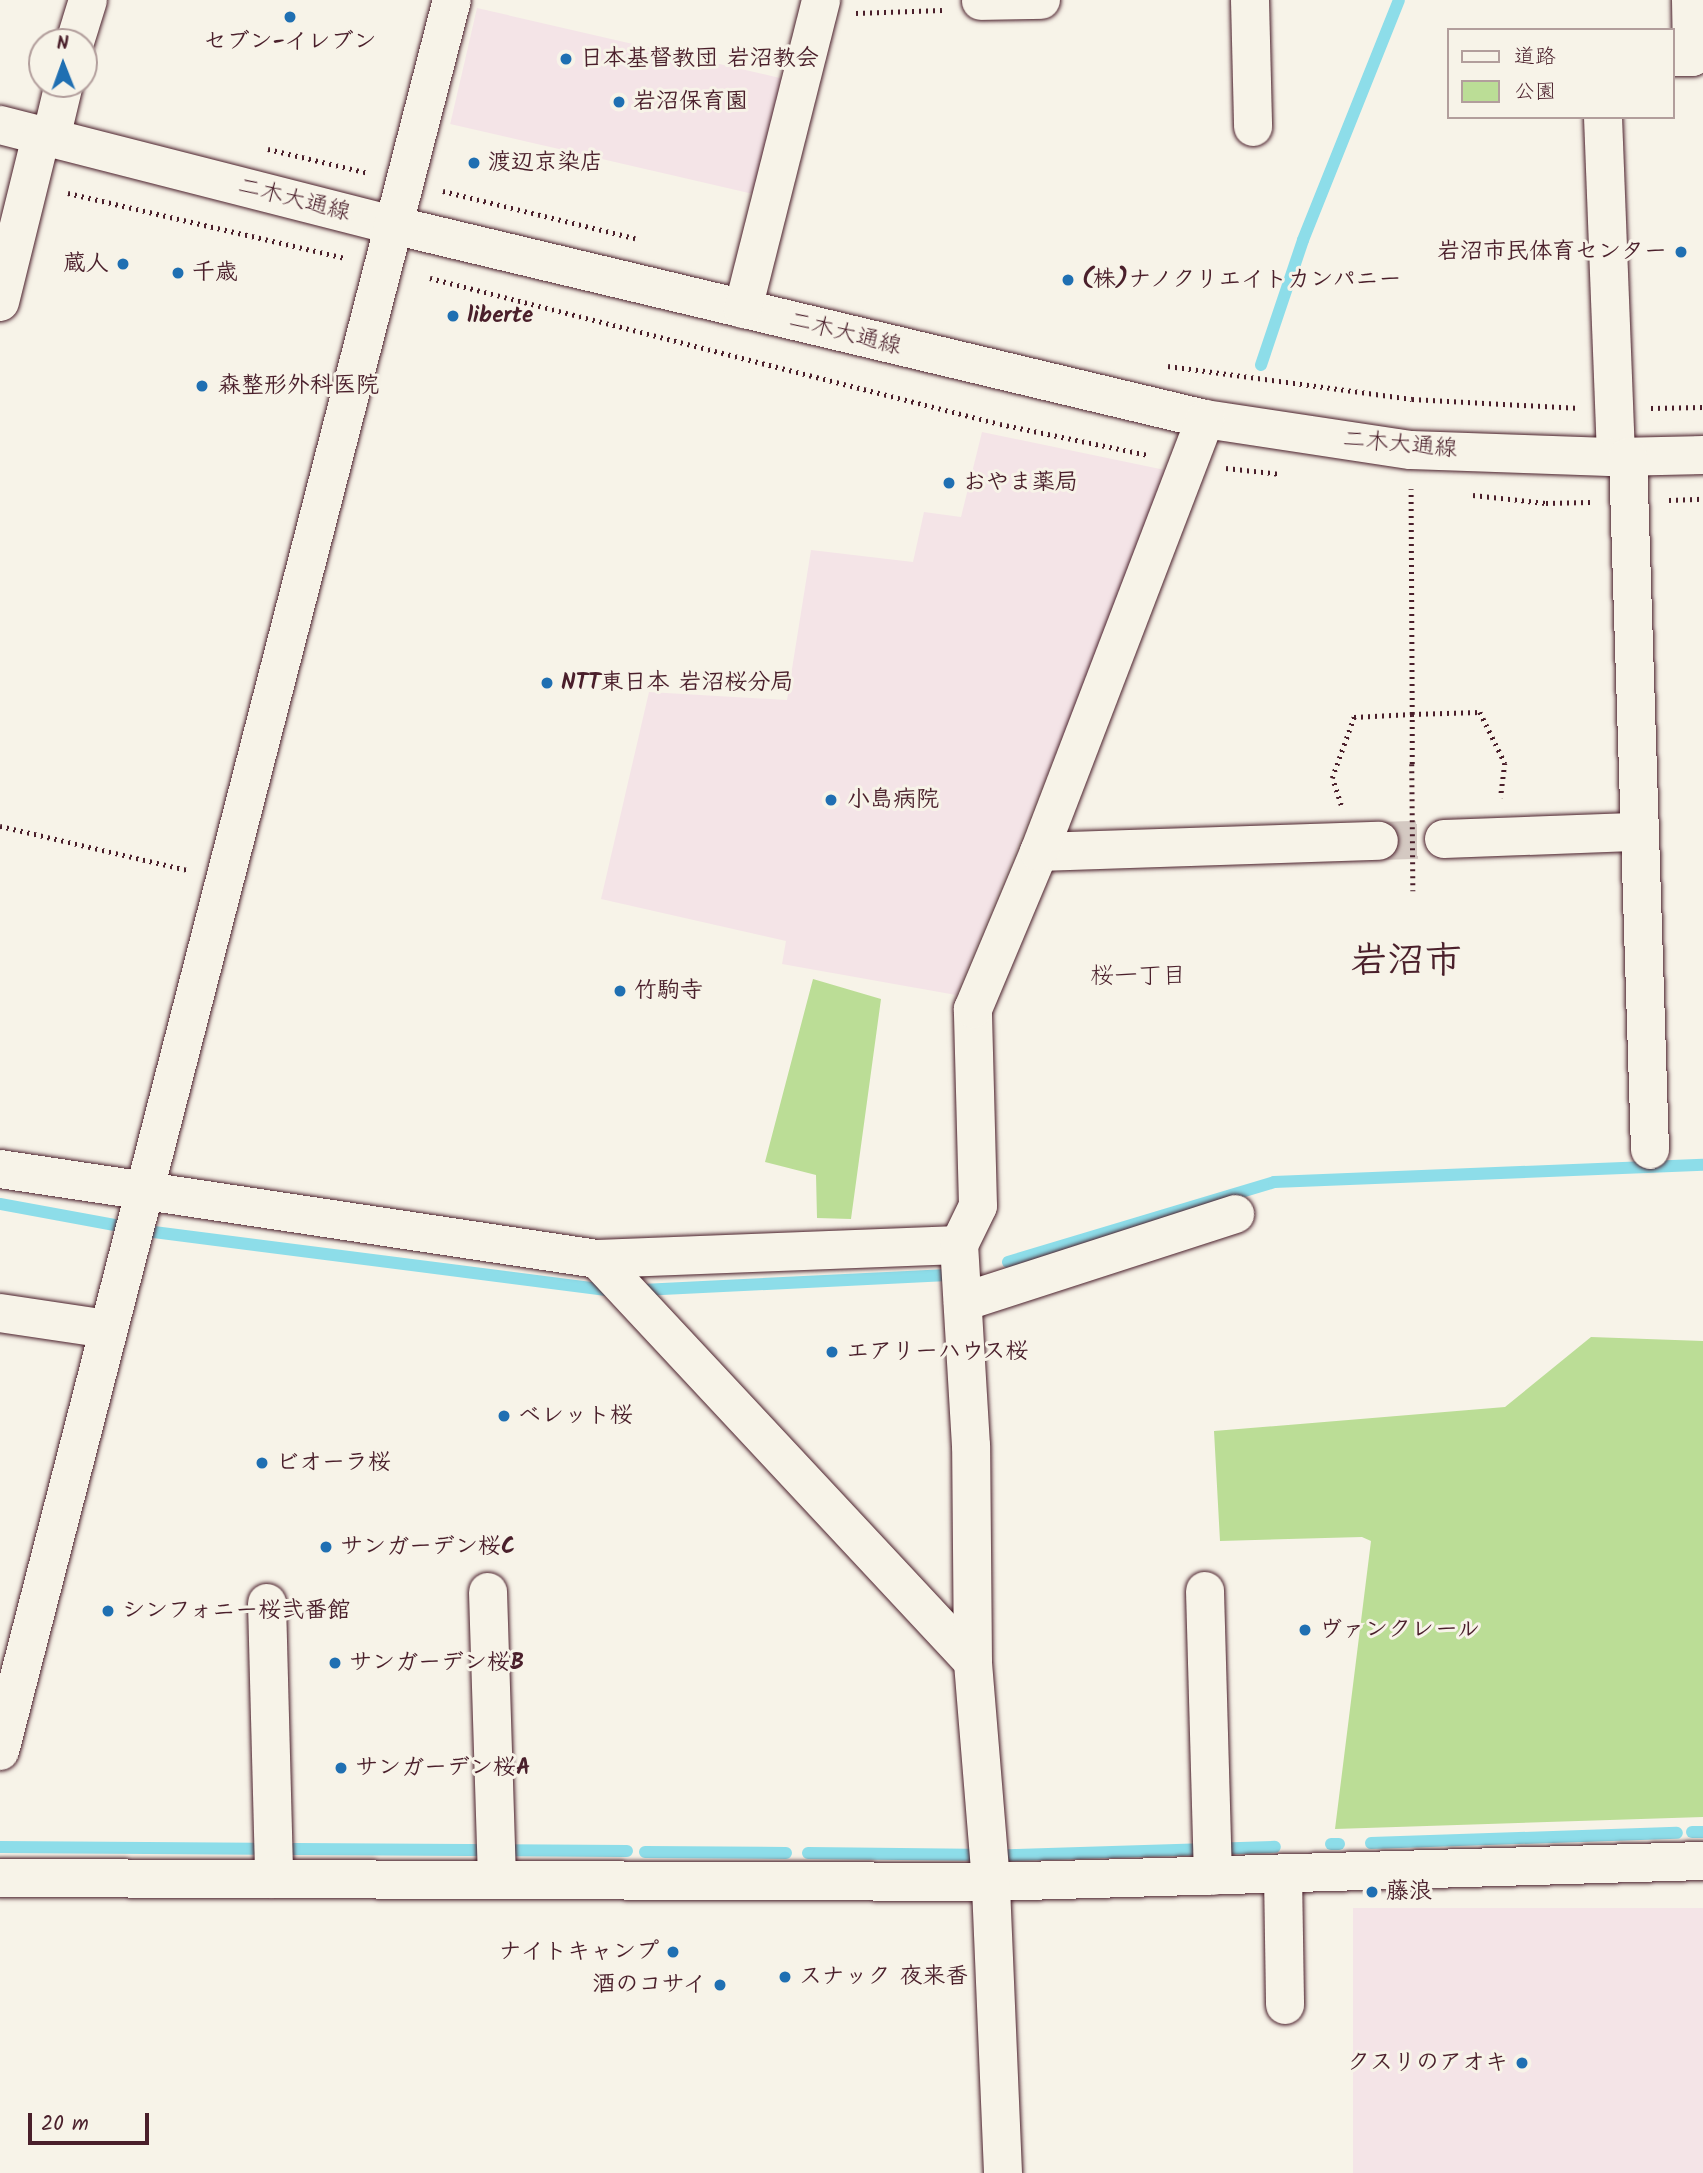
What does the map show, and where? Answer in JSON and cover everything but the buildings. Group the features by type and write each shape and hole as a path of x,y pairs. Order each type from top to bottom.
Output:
{"street":[{"path":"79,28 88,0"},
{"path":"0,1751 452,0"},
{"path":"967,6 1041,0"},
{"path":"1250,0 1253,127"},
{"path":"1675,57 1692,57 1691,0"},
{"path":"743,309 819,7"},
{"path":"0,302 28,183 59,98"},
{"path":"1603,119 1614,410 1622,457 1650,1150"},
{"name":"二木大通線","path":"0,125 393,225 1205,419 1411,450 1622,457 1703,455"},
{"path":"1003,2173 990,1863 973,1662 971,1446 959,1245 978,1206 973,1009 1040,852 1205,419"},
{"path":"1444,839 1639,832"},
{"path":"1040,852 1379,841"},
{"path":"0,1169 142,1194 597,1259 959,1245"},
{"path":"963,1303 1235,1214"},
{"path":"597,1259 973,1662"},
{"path":"0,1313 107,1329"},
{"path":"1205,1591 1213,1856"},
{"path":"488,1592 496,1860"},
{"path":"267,1603 274,1858"},
{"path":"0,1878 274,1858 990,1863 1213,1856 1283,1874 1703,1861"},
{"path":"1283,1874 1285,2006"}],"path":[{"path":"819,7 967,6"},
{"path":"28,183 352,259"},
{"path":"433,189 645,241"},
{"path":"1155,364 1412,399 1614,410 1703,407"},
{"path":"1411,481 1413,891"},
{"path":"1345,815 1332,778 1354,717 1480,712 1505,763 1500,806"},
{"path":"0,826 223,879"}],"shaded area":[{"name":"岩沼保育園","path":"477,8 792,81 765,197 450,124"},
{"name":"小島病院","path":"982,432 1165,470 1168,481 956,995 782,964 786,941 601,899 649,692 787,700 811,550 913,562 924,512 961,517"},
{"name":"クスリのアオキ","path":"1353,1908 1703,1908 1703,2173 1353,2173"}],"green space":[{"path":"813,979 881,999 851,1219 817,1218 816,1175 765,1162"},
{"path":"1591,1337 1703,1341 1703,1817 1335,1829 1371,1541 1362,1537 1220,1541 1214,1431 1505,1407"}],"waterway":[{"path":"1261,365 1303,240 1399,0"},
{"path":"1008,1262 1274,1182 1703,1165"},
{"path":"0,1204 120,1226"},
{"path":"146,1231 614,1291"},
{"path":"642,1290 953,1275"},
{"path":"1692,1832 1703,1832"},
{"path":"1371,1843 1677,1833"},
{"path":"1331,1844 1339,1844"},
{"path":"0,1847 627,1851"},
{"path":"808,1853 1015,1855 1275,1847"},
{"path":"645,1852 786,1853"}],"tunnel":[{"path":"1379,841 1444,839"}],"place":[{"name":"セブン-イレブン","path":"290,17"},
{"name":"日本基督教団 岩沼教会","path":"566,59"},
{"name":"岩沼保育園","path":"619,102"},
{"name":"渡辺京染店","path":"474,163"},
{"name":"岩沼市民体育センター","path":"1681,252"},
{"name":"蔵人","path":"123,264"},
{"name":"千歳","path":"178,273"},
{"name":"(株)ナノクリエイトカンパニー","path":"1068,280"},
{"name":"liberte","path":"453,316"},
{"name":"森整形外科医院","path":"202,386"},
{"name":"おやま薬局","path":"949,483"},
{"name":"NTT東日本 岩沼桜分局","path":"547,683"},
{"name":"小島病院","path":"831,800"},
{"name":"竹駒寺","path":"620,991"},
{"name":"エアリーハウス桜","path":"832,1352"},
{"name":"ベレット桜","path":"504,1416"},
{"name":"ビオーラ桜","path":"262,1463"},
{"name":"サンガーデン桜C","path":"326,1547"},
{"name":"シンフォニー桜弐番館","path":"108,1611"},
{"name":"ヴァンクレール","path":"1305,1630"},
{"name":"サンガーデン桜B","path":"335,1663"},
{"name":"サンガーデン桜A","path":"341,1768"},
{"name":"藤浪","path":"1372,1892"},
{"name":"ナイトキャンプ","path":"673,1952"},
{"name":"スナック 夜来香","path":"785,1977"},
{"name":"酒のコサイ","path":"720,1985"},
{"name":"クスリのアオキ","path":"1522,2063"}],"district":[{"name":"岩沼市","path":"1406,963"},
{"name":"桜一丁目","path":"1138,977"}]}
